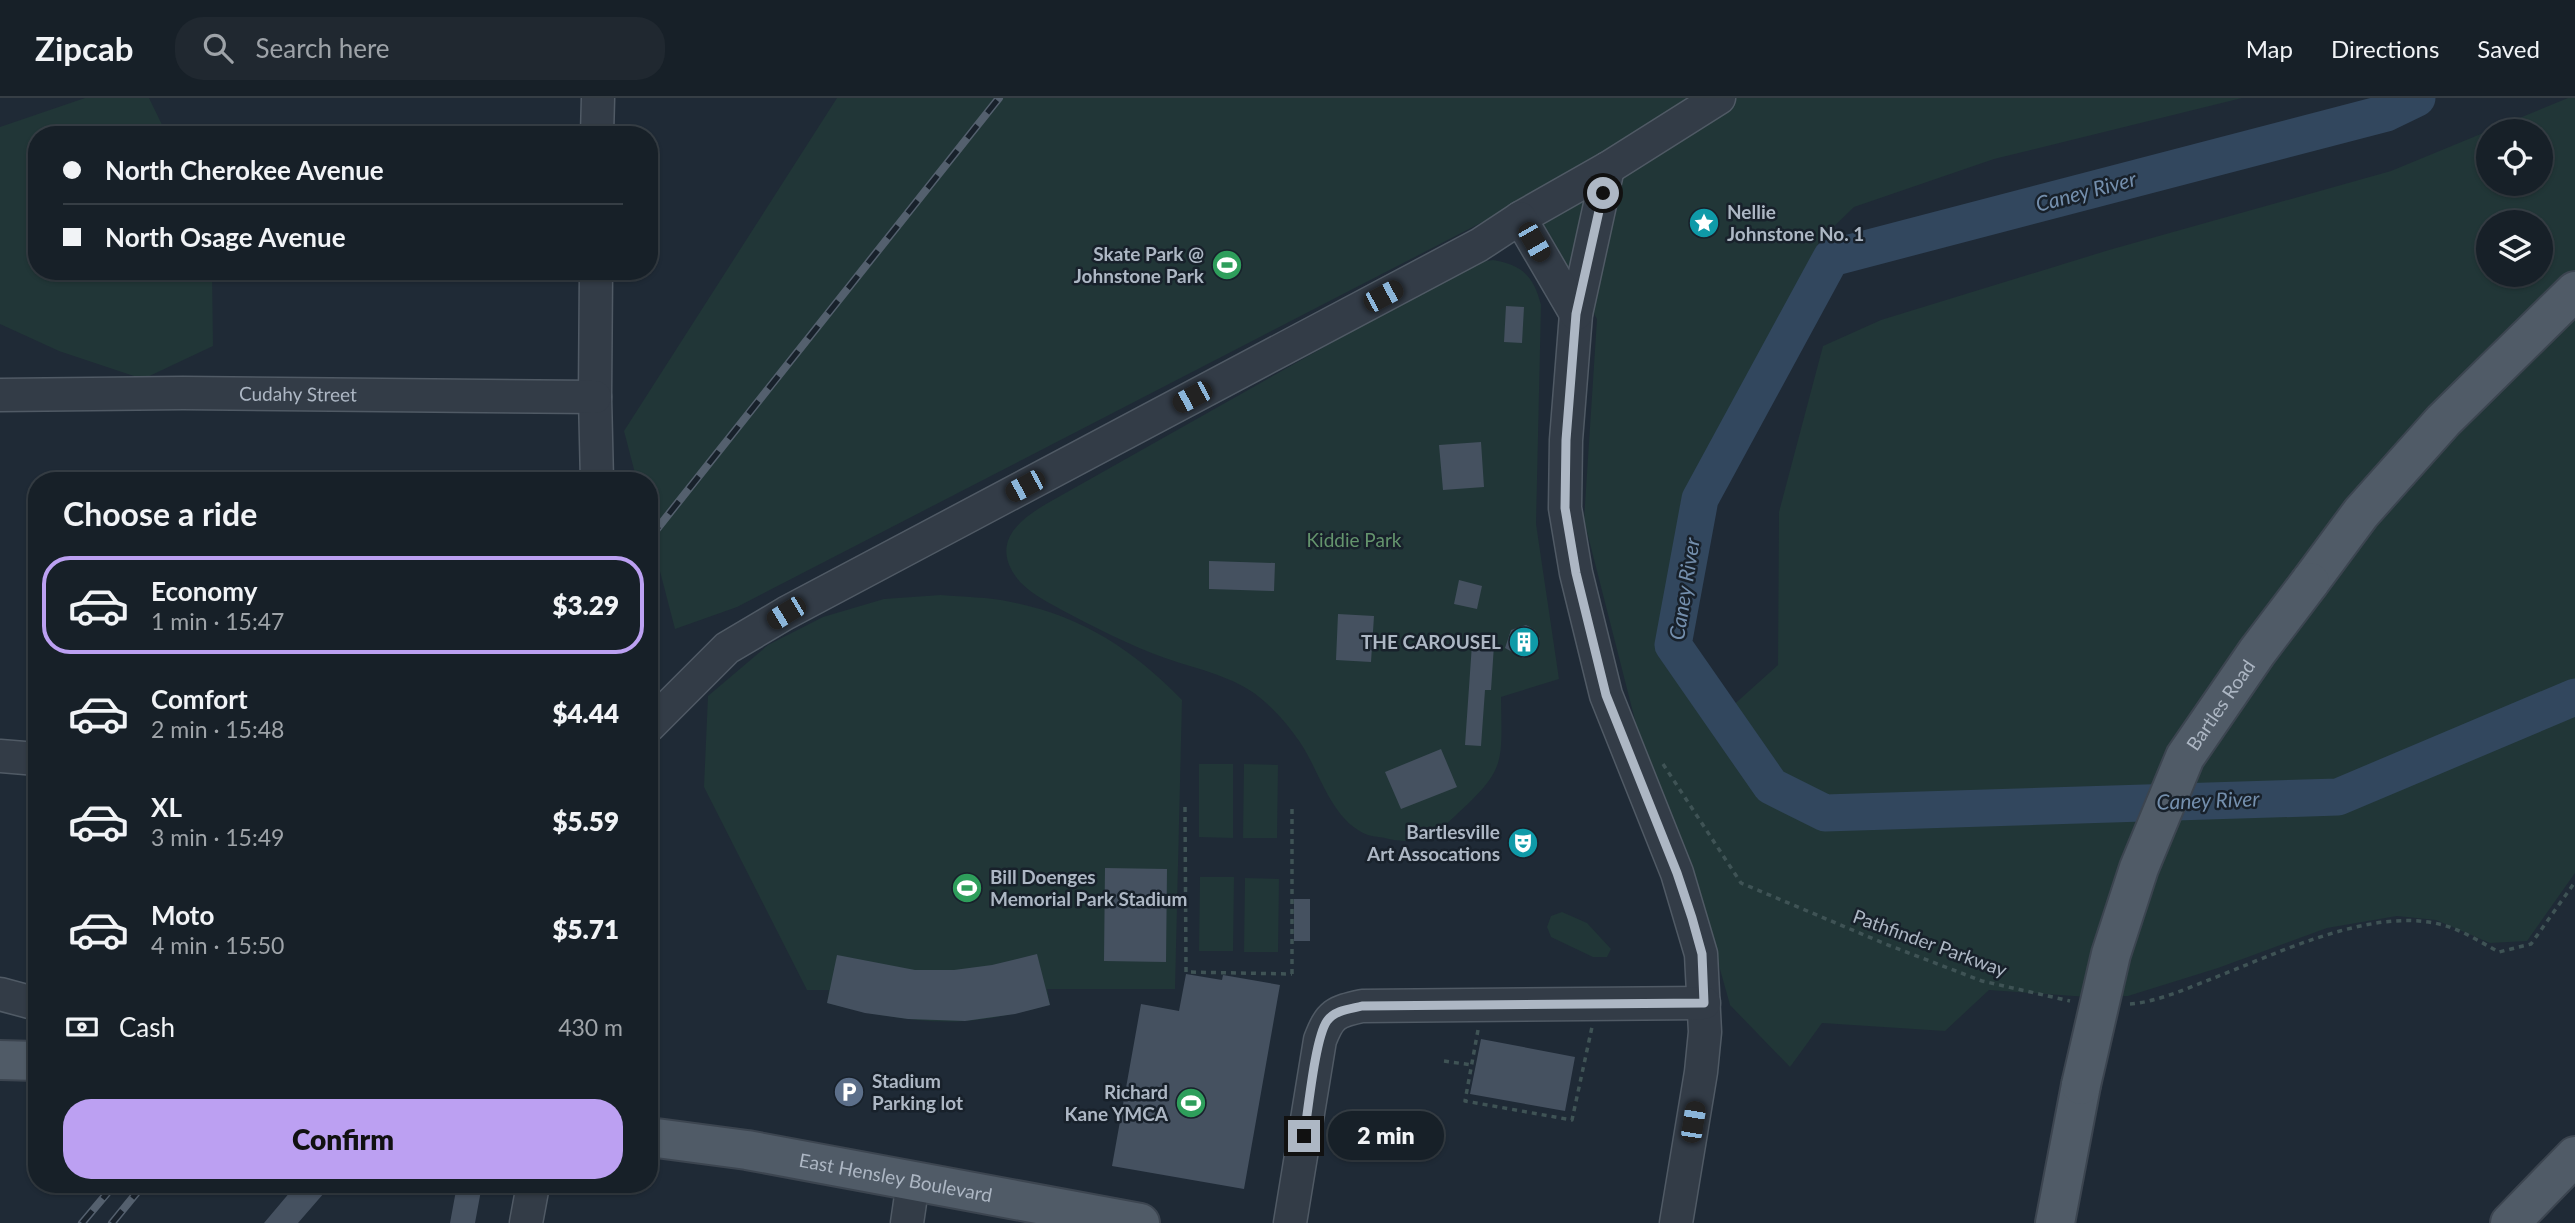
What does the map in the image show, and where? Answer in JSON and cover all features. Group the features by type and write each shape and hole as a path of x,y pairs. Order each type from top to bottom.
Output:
{"main road":[{"name":"Bartles Road","path":"2055,1223 2081,1085 2111,954 2139,867 2185,757 2257,652 2361,513 2434,432 2575,291"},
{"path":"0,1060 28,1061"},
{"name":"East Hensley Boulevard","path":"658,1138 747,1150 1140,1223"},
{"path":"2510,1223 2575,1156"}],"street":[{"path":"597,126 598,98"},
{"path":"658,717 727,648 786,613 1479,245 1719,98"},
{"path":"1608,168 1576,314 1566,440 1565,508 1576,573 1606,695 1677,873 1702,954 1702,1072 1676,1223"},
{"path":"1520,218 1576,314"},
{"path":"596,280 597,472"},
{"name":"Cudahy Street","path":"0,395 183,393 595,397"},
{"path":"0,756 28,758"},
{"path":"0,994 28,1002"},
{"path":"1290,1223 1320,1040 1327,1020 1339,1011 1362,1006 1704,1003"},
{"path":"906,1223 913,1182"},
{"path":"526,1223 532,1193"}],"path":[{"name":"Pathfinder Parkway","path":"1658,757 1741,883 1982,981 2080,1004"},
{"path":"1185,807 1186,972 1293,974 1292,809"},
{"path":"2126,1004 2194,986 2312,939 2386,921 2417,922 2451,928 2499,952 2531,944 2575,882"},
{"path":"1480,1021 1465,1101 1572,1120 1594,1021"},
{"path":"1444,1061 1472,1065"}],"green space":[{"path":"85,98 149,98 163,126 28,126 28,280 212,280 213,346 143,379 59,351 0,324 0,127"},
{"path":"837,98 2242,98 1994,159 1854,207 1821,239 1681,503 1657,654 1709,727 1778,665 1779,512 1823,346 1881,320 2109,250 2391,171 2476,136 2476,196 2553,196 2553,119 2517,119 2568,98 2575,98 2575,873 2527,941 2490,943 2436,920 2397,916 2327,928 2218,968 2128,996 2088,997 1989,990 1945,1031 1822,1023 1790,1067 1730,1005 1693,872 1637,728 1584,520 1597,319 1529,198 737,607 675,629 658,564 658,472 635,472 624,431"},
{"name":"Kiddie Park","path":"1493,260 1512,265 1526,274 1535,287 1541,305 1536,524 1559,679 1501,697 1501,738 1497,765 1483,788 1446,824 1432,835 1418,840 1400,841 1371,836 1356,829 1337,809 1298,740 1261,698 1222,677 1125,642 1041,598 1023,585 1014,574 1006,551 1018,524 1046,504 1466,267"},
{"name":"Bill Doenges Memorial Park Stadium","path":"941,595 1011,602 1061,616 1125,650 1182,700 1175,989 1047,989 1050,1005 987,1019 948,1022 913,1020 861,1011 827,1003 829,990 807,990 704,787 708,696 768,645 823,617 884,599"},
{"path":"1199,764 1233,764 1233,838 1199,837"},
{"path":"1244,764 1278,765 1277,838 1243,838"},
{"path":"1200,877 1234,877 1233,951 1199,951"},
{"path":"1245,878 1279,879 1278,952 1244,952"},
{"path":"1562,912 1587,923 1611,949 1607,957 1593,957 1551,937 1547,927 1551,916"}],"building":[{"path":"1506,306 1524,307 1522,343 1504,342"},
{"path":"1481,442 1484,487 1443,490 1439,445"},
{"path":"1209,561 1275,563 1274,591 1209,589"},
{"path":"1459,580 1482,586 1477,609 1454,604"},
{"path":"1338,614 1374,616 1371,662 1336,660"},
{"name":"THE CAROUSEL","path":"1526,625 1535,630 1540,639 1537,650 1523,658 1505,648 1511,630"},
{"path":"1472,644 1494,645 1491,690 1485,690 1481,746 1465,745"},
{"path":"1441,749 1457,787 1401,809 1385,772"},
{"path":"1105,868 1167,869 1166,962 1104,961"},
{"path":"1294,899 1310,899 1310,941 1294,941"},
{"path":"1037,954 1050,1005 1015,1014 965,1021 908,1019 865,1013 827,1003 837,955 915,970 954,970 992,965"},
{"name":"Richard Kane YMCA","path":"1186,974 1222,980 1223,975 1280,985 1244,1189 1112,1166 1141,1004 1179,1011"},
{"path":"1481,1039 1575,1057 1565,1111 1470,1094"},
{"path":"289,1193 324,1193 298,1223 264,1223"},
{"path":"456,1193 481,1193 475,1223 450,1223"}],"waterway":[{"name":"Caney River","path":"2417,98 2386,113 1831,258 1700,499 1673,645 1771,786 1825,813 2338,797 2575,697"}],"railway":[{"path":"658,528 999,98"},
{"path":"82,1223 107,1193"},
{"path":"112,1223 136,1193"}],"place":[{"name":"Nellie Johnstone No. 1","path":"1704,223"},
{"name":"Skate Park @ Johnstone Park","path":"1227,265"},
{"name":"THE CAROUSEL","path":"1524,642"},
{"name":"Bartlesville Art Assocations","path":"1523,843"},
{"name":"Bill Doenges Memorial Park Stadium","path":"967,888"},
{"name":"Stadium Parking lot","path":"849,1092"},
{"name":"Richard Kane YMCA","path":"1191,1103"}],"route":[{"path":"1304,1136 1320,1040 1327,1020 1339,1011 1362,1006 1704,1003 1702,954 1692,918 1677,873 1606,695 1576,573 1565,508 1566,440 1576,314 1603,193"}]}
